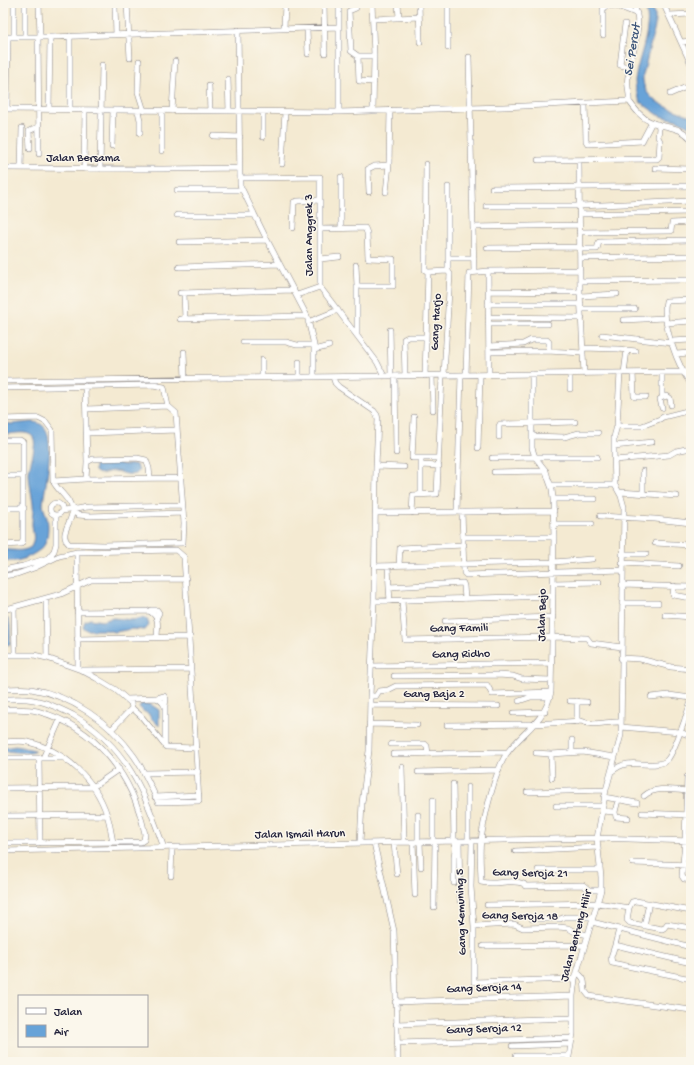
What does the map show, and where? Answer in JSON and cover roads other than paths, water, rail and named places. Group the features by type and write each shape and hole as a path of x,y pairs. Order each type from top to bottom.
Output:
{"street":[{"path":"14,3 14,37"},
{"path":"25,3 25,37"},
{"path":"39,3 39,154"},
{"path":"127,3 130,58"},
{"path":"284,3 284,29"},
{"path":"324,3 325,53"},
{"path":"339,3 339,112"},
{"path":"356,3 356,8 351,9 349,12 351,51 358,56 374,56"},
{"path":"372,3 374,56 373,110"},
{"path":"398,3 399,18"},
{"path":"419,3 420,42"},
{"path":"448,3 448,48"},
{"path":"633,3 637,14 637,39 627,80 630,92 629,101 640,115 655,123 676,128 684,132 691,139"},
{"path":"663,3 690,62"},
{"path":"603,36 604,7 610,5 616,6 637,14"},
{"path":"113,34 115,7"},
{"path":"669,15 691,14"},
{"path":"373,19 419,17"},
{"path":"625,24 620,66 629,68"},
{"path":"338,27 50,37 5,37 5,109 339,112 629,101"},
{"path":"308,29 308,54"},
{"path":"238,30 240,136 239,168 242,190 306,316 314,348 314,377"},
{"path":"70,36 70,110"},
{"path":"49,109 50,37"},
{"path":"681,42 691,41"},
{"path":"358,56 359,81 374,82"},
{"path":"469,57 474,272"},
{"path":"139,61 138,92 141,111 140,133"},
{"path":"172,111 175,61"},
{"path":"100,169 102,65"},
{"path":"228,79 229,111"},
{"path":"670,94 691,85"},
{"path":"209,86 210,111"},
{"path":"585,103 586,141 588,144 642,141 655,123"},
{"path":"84,168 85,110"},
{"path":"112,146 113,110"},
{"path":"386,192 390,164 390,110"},
{"path":"162,111 162,151"},
{"path":"263,112 263,137"},
{"path":"282,164 285,112"},
{"path":"538,160 652,160 658,158 660,141 658,137 659,128 655,123"},
{"path":"30,149 29,131 38,127"},
{"path":"21,168 22,128"},
{"path":"213,136 240,136"},
{"path":"579,160 580,294 584,374"},
{"path":"369,192 368,169 374,166 390,164"},
{"path":"426,164 424,267 428,272 426,376"},
{"name":"Jalan Bersama","path":"3,168 239,168"},
{"path":"655,168 691,168"},
{"name":"Jalan Anggrek 3","path":"240,178 318,176 320,178 320,287 379,364 384,376"},
{"path":"341,177 341,228"},
{"path":"492,188 691,186"},
{"name":"Gang Harjo","path":"421,495 437,495 450,274 448,271 448,187"},
{"path":"177,190 242,190"},
{"path":"293,228 294,202 320,200"},
{"path":"486,206 580,206 691,201"},
{"path":"579,214 691,212"},
{"path":"177,215 254,215"},
{"path":"579,232 671,231 672,223 691,222"},
{"path":"474,227 579,225"},
{"path":"321,229 364,228 367,233 368,258 394,259 393,286 358,286"},
{"path":"650,231 650,241"},
{"path":"179,242 267,240"},
{"path":"487,248 597,249 599,242 691,240"},
{"path":"580,258 691,256"},
{"path":"320,258 339,258"},
{"path":"448,258 474,258"},
{"path":"179,267 279,264"},
{"path":"356,265 358,286 357,334"},
{"path":"580,270 488,271 474,272 468,275 460,511 464,546 464,573 466,575 622,570"},
{"path":"428,272 448,271"},
{"path":"488,271 489,375"},
{"path":"580,281 691,280"},
{"path":"306,316 182,319 182,293 295,292 320,287"},
{"path":"488,291 617,294"},
{"path":"691,300 666,300 666,321 672,342 684,372 691,384"},
{"path":"488,304 635,309"},
{"path":"308,322 338,310"},
{"path":"488,317 582,318"},
{"path":"623,320 691,321"},
{"path":"488,324 548,324"},
{"path":"390,330 396,453"},
{"path":"602,335 672,342 691,340"},
{"path":"405,376 404,339 408,337 426,337"},
{"path":"489,346 523,344 531,340 547,340 549,342 549,351"},
{"path":"243,342 286,342 314,348 329,346"},
{"path":"489,352 583,350 636,351"},
{"path":"627,350 622,373 617,426 614,436 615,485 620,492 677,496"},
{"path":"184,352 185,379"},
{"path":"676,354 690,353"},
{"path":"262,360 262,378"},
{"path":"299,362 299,377"},
{"path":"3,381 684,372"},
{"path":"632,373 634,396 646,397"},
{"path":"662,373 663,397 660,399 662,408"},
{"name":"Jalan Bejo","path":"481,882 481,841 498,770 508,752 545,712 551,695 554,499 546,471 533,451 532,374"},
{"path":"570,374 570,389"},
{"path":"478,448 480,375"},
{"path":"432,376 433,410"},
{"path":"333,377 335,383 339,387 369,406 377,415 378,419 374,566 375,666 373,696 370,706 368,759 362,803 360,844"},
{"path":"3,388 153,385 164,387 168,406 176,413 183,513 183,543 68,544 65,539 65,532 72,511 70,504 56,488 53,480 52,430 46,422 38,418 3,419"},
{"path":"85,386 86,479"},
{"path":"663,397 669,397 671,405"},
{"path":"86,408 168,406"},
{"path":"617,426 642,426 663,417 691,410"},
{"path":"414,417 412,458 438,458"},
{"path":"499,438 500,424 576,422"},
{"path":"86,433 176,430"},
{"path":"532,436 564,436 579,433 598,432"},
{"path":"3,440 20,440 23,442 24,508 23,541 21,544 3,545"},
{"path":"614,446 652,442"},
{"path":"614,460 670,455 676,451 691,448"},
{"path":"492,458 597,457"},
{"path":"87,462 93,459 137,458 146,460 150,478"},
{"path":"412,513 412,496 421,495 422,458"},
{"path":"421,465 438,466"},
{"path":"376,466 404,467"},
{"path":"494,472 546,471"},
{"path":"643,471 643,493"},
{"path":"3,476 23,476"},
{"path":"53,480 180,478"},
{"path":"551,485 615,485"},
{"name":"Jalan Benteng Hilir","path":"568,1062 572,1038 575,980 598,903 600,890 598,838 602,808 620,738 623,502 620,492"},
{"path":"554,499 594,499"},
{"path":"56,516 50,511 53,503 60,504 62,511"},
{"path":"56,516 62,511 72,511 78,508 89,507 182,505"},
{"path":"3,508 24,508"},
{"path":"72,511 78,515 90,516 183,513"},
{"path":"375,513 554,511"},
{"path":"3,570 23,566 48,558 54,551 56,544 56,516"},
{"path":"600,516 655,519 691,523"},
{"path":"554,524 592,524"},
{"path":"463,537 554,537"},
{"path":"655,543 691,546"},
{"path":"399,565 399,549 402,548 464,546"},
{"path":"3,576 17,574 59,556 77,552 149,552 176,550 184,557 199,801 158,802 145,773 134,755 111,730 84,710 59,697 29,689 3,689"},
{"path":"77,552 77,639 79,669"},
{"path":"622,554 646,554"},
{"path":"374,566 553,562 592,559"},
{"path":"622,563 679,566"},
{"path":"388,566 390,601"},
{"path":"3,610 61,594 91,580 186,579"},
{"path":"553,583 599,582"},
{"path":"389,587 463,584 465,599"},
{"path":"622,585 674,586 691,588"},
{"path":"674,586 673,595 691,598"},
{"path":"374,602 553,596"},
{"path":"46,599 47,658"},
{"name":"Gang Famili","path":"402,601 404,640 553,637"},
{"path":"622,603 658,603"},
{"path":"14,607 15,655"},
{"path":"77,612 149,612 154,609 159,613 157,618 157,638"},
{"path":"665,615 691,617"},
{"path":"445,621 553,617"},
{"path":"77,639 190,637"},
{"path":"553,637 587,638 591,643 622,647"},
{"path":"3,655 34,655 79,669 96,678 127,699 131,703 132,708 141,716 165,746 169,748 196,748"},
{"path":"621,658 640,659 691,669"},
{"name":"Gang Ridho","path":"375,666 552,664"},
{"path":"79,669 191,669"},
{"path":"394,676 498,675 513,676 522,679 551,680"},
{"path":"373,696 379,691 388,690 396,686 487,685 492,694 551,695"},
{"path":"519,701 531,697 551,695"},
{"path":"651,697 669,695 691,698"},
{"path":"127,699 156,698 164,696 166,699 165,746"},
{"path":"3,699 33,699 48,704 65,711 97,731 126,762 138,781 147,800 164,848"},
{"path":"570,701 587,702"},
{"path":"577,701 577,722"},
{"path":"611,772 618,767 629,763 663,763 666,761 672,753 691,702"},
{"name":"Gang Baja 2","path":"370,706 498,706"},
{"path":"111,730 132,708"},
{"path":"3,709 37,711 60,720 83,733 98,745 119,769 135,800 145,834 144,840 141,842 3,844"},
{"path":"513,713 545,712"},
{"path":"685,718 691,720"},
{"path":"40,843 41,758 60,720"},
{"path":"447,725 534,725 582,721 594,725 621,725 680,732 691,736"},
{"path":"369,724 417,725"},
{"path":"572,740 572,752"},
{"path":"3,742 24,741 47,748 64,758 75,767 93,786 107,815 113,842"},
{"path":"391,744 425,744 428,754"},
{"path":"393,754 508,752"},
{"path":"536,753 551,754 583,752 614,757"},
{"path":"551,754 552,778"},
{"path":"3,758 64,758"},
{"path":"402,767 404,842"},
{"path":"3,788 93,786 119,769"},
{"path":"418,772 498,770"},
{"path":"145,773 198,772"},
{"path":"687,777 689,784 686,791 689,801 688,840 683,878 691,880"},
{"path":"454,784 460,901"},
{"name":"Gang Kemuning 5","path":"468,787 471,886 474,926 474,982 575,980"},
{"path":"526,792 606,790"},
{"path":"644,796 649,791 656,790 686,791"},
{"path":"604,797 637,803"},
{"path":"433,800 434,907"},
{"path":"618,800 615,812 616,817 628,818"},
{"path":"556,806 602,808 615,812"},
{"path":"642,813 688,815"},
{"path":"3,816 107,815"},
{"path":"415,895 418,815"},
{"name":"Jalan Ismail Harun","path":"3,852 598,838 688,840"},
{"path":"454,883 454,856 456,841"},
{"path":"417,842 421,867"},
{"path":"374,843 393,926 398,1062"},
{"path":"394,843 398,874"},
{"path":"514,852 598,847"},
{"path":"171,876 172,848"},
{"path":"633,863 691,865"},
{"path":"538,870 600,870"},
{"name":"Gang Seroja 21","path":"481,882 494,884 519,882 525,886 583,885 589,890 600,890"},
{"path":"691,911 634,901 630,904 627,920 628,922 663,929 667,924 691,928"},
{"path":"486,905 598,903 629,908"},
{"path":"644,926 649,903"},
{"path":"532,919 560,919 565,917 593,919 619,929 691,947"},
{"name":"Gang Seroja 18","path":"474,926 514,924 523,928 559,927 568,928 575,932 588,935"},
{"path":"619,929 611,957 612,963 691,979"},
{"path":"483,946 585,945"},
{"path":"615,945 691,963"},
{"path":"577,972 585,981 585,991 589,996 691,1010"},
{"name":"Gang Seroja 14","path":"395,1002 573,996"},
{"path":"396,1024 573,1018"},
{"name":"Gang Seroja 12","path":"397,1043 572,1038"},
{"path":"512,1046 571,1044"},
{"path":"516,1056 569,1056"}],"water":[{"name":"Sei Percut","path":"643,3 650,3 655,16 655,26 643,75 647,92 658,103 691,116 691,127 677,120 660,116 640,102 635,81 647,31 648,21"},
{"path":"32,422 42,425 48,435 49,454 43,504 48,521 47,538 42,548 29,556 15,561 3,561 3,550 27,549 31,547 34,538 32,523 33,506 29,481 29,469 34,449 34,440 33,437 27,433 3,434 3,423 12,424"},
{"path":"116,463 125,465 135,464 139,470 136,474 110,471 99,474 95,471 95,465"},
{"path":"8,618 10,627 10,644 7,645 4,641 3,628 4,619"},
{"path":"113,618 132,620 143,618 147,619 149,625 145,630 132,629 114,632 106,630 87,630 83,627 85,621 90,619 102,621"},
{"path":"141,704 150,704 159,710 159,726 149,714 139,707"},
{"path":"16,746 35,750 30,753 3,751 3,748"}]}
